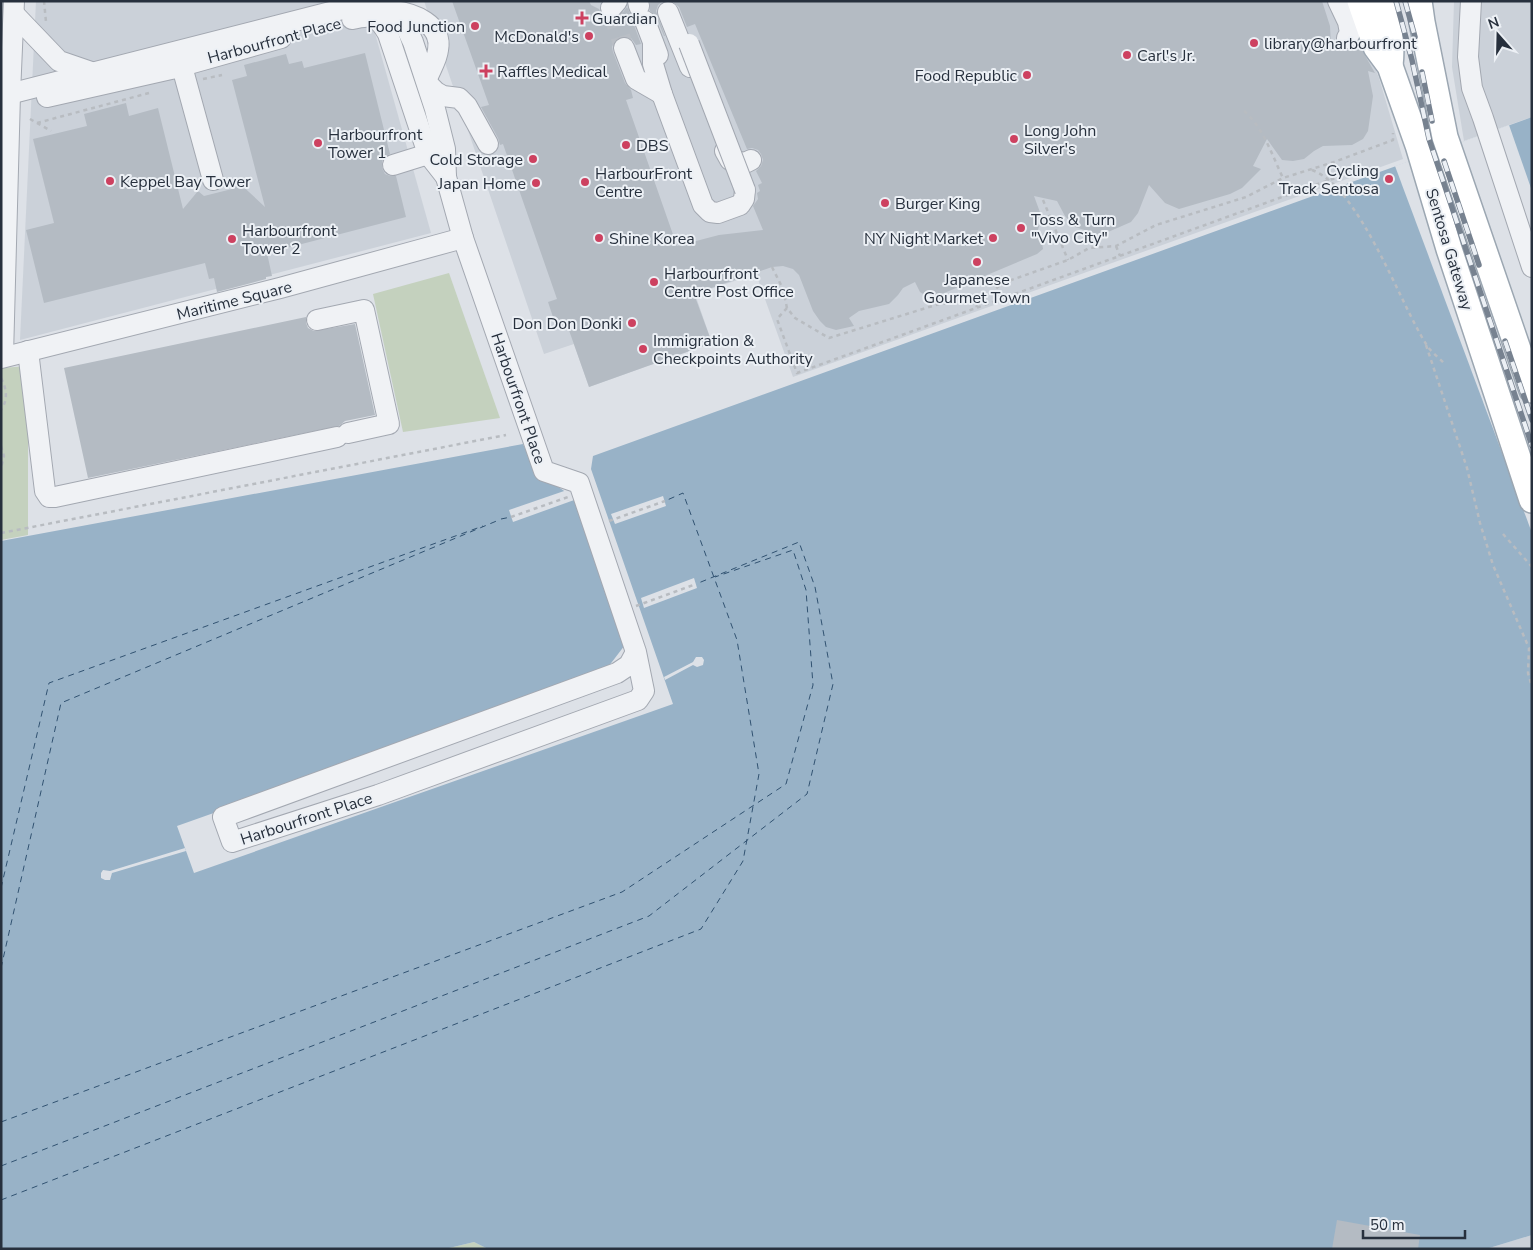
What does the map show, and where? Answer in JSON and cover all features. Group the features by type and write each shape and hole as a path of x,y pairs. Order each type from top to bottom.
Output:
{"main road":[{"path":"1382,1 1390,38 1392,71 1419,65 1422,59 1420,12"},
{"name":"Sentosa Gateway","path":"1363,11 1376,48 1392,71 1418,146 1449,250 1532,500"},
{"name":"Sentosa Gateway","path":"1420,12 1445,137 1532,390"}],"street":[{"path":"1338,1 1348,22 1350,33 1347,38"},
{"path":"1471,1 1469,7 1468,56 1472,88 1532,267"},
{"name":"Harbourfront Place","path":"5,101 91,72 182,66 354,6 366,4 381,5 394,11 405,25 427,82 437,152"},
{"path":"14,8 58,61 91,72"},
{"path":"2,357 5,101 14,8"},
{"path":"641,9 700,159"},
{"name":"Harbourfront Place","path":"5,101 182,66 362,17 375,17 382,23 437,152 464,238 544,471 579,483 636,652 644,691 638,700 378,795 232,842 223,817 617,673 629,665 636,652"},
{"path":"653,43 653,64 662,94 703,205 710,212 718,213 740,205 744,199 745,190 689,44 670,18 719,140 730,160 745,163 751,160"},
{"path":"624,48 636,79 662,94"},
{"path":"182,66 213,180"},
{"path":"427,82 436,92 443,96 459,98 467,106 488,144"},
{"path":"393,166 437,152"},
{"path":"1431,187 1459,178"},
{"name":"Maritime Square","path":"2,357 280,288 464,238"},
{"path":"28,351 45,491 49,497 55,497 389,424 364,310 317,320"}],"path":[{"path":"44,1 47,28"},
{"path":"182,66 222,75"},
{"path":"37,123 149,93"},
{"path":"1244,111 1251,117 1262,135 1283,178"},
{"path":"30,119 52,132"},
{"path":"772,267 783,289 787,308 795,318 829,338 939,304 955,303 988,295 1003,282 1068,260 1089,248 1116,246 1156,225 1246,197 1283,178 1393,140 1392,130"},
{"path":"1310,170 1322,174 1338,187 1386,264 1426,345 1467,468 1480,523 1493,565 1529,648 1528,673 1532,687"},
{"path":"787,308 777,319 797,373 1328,180 1350,174"},
{"path":"1043,200 1068,260"},
{"path":"1116,246 1120,256"},
{"path":"973,298 978,307"},
{"path":"1426,345 1444,364"},
{"path":"1,378 6,393 5,404 1,410"},
{"path":"1,532 506,435"},
{"path":"1,446 4,456 1,468"},
{"path":"511,517 573,495"},
{"path":"602,523 665,501"},
{"path":"1503,534 1532,567"},
{"path":"632,607 696,584"}],"shaded area":[{"path":"36,1 366,1 431,233 20,340"},
{"path":"424,1 1347,1 1379,78 1403,159 793,377 756,274 695,294 712,343 589,387 574,344 544,354"},
{"path":"1454,1 1532,1 1532,117 1464,141 1452,67"},
{"path":"1532,1235 1532,1249 1486,1249"}],"green space":[{"path":"449,273 500,418 403,432 373,294"},
{"path":"28,366 28,535 1,540 1,368"},
{"path":"474,1242 488,1249 445,1249"}],"water":[{"path":"1532,117 1532,1235 1486,1249 488,1249 474,1242 445,1249 1,1249 1,541 523,444 535,471 573,497 628,641 602,675 177,826 194,873 673,704 591,469 593,456"}],"pier":[{"path":"1509,125 1532,191 1532,533 1395,166"},
{"path":"567,490 575,495 577,499 513,522 509,510"},
{"path":"663,496 666,506 615,524 611,514"},
{"path":"694,578 697,588 644,608 641,598"},
{"path":"696,657 702,657 704,660 703,665 697,667 693,665 665,680 664,677 693,662"},
{"path":"185,848 186,851 112,873 110,880 101,878 103,870 110,871"}],"building":[{"path":"452,1 589,1 591,5 599,9 603,17 609,20 620,16 627,7 634,17 634,25 641,44 636,45 631,38 625,36 620,37 614,41 613,52 625,83 631,90 633,98 626,100 677,246 719,235 763,230 753,206 758,199 757,193 760,191 758,185 762,183 756,171 761,166 763,160 758,150 747,149 695,24 687,27 679,7 672,1 1322,1 1330,26 1331,45 1336,43 1341,48 1347,50 1353,48 1359,41 1375,73 1368,71 1373,96 1368,131 1363,139 1352,145 1323,146 1304,159 1293,161 1282,160 1267,139 1253,166 1261,169 1242,188 1230,194 1179,209 1165,203 1149,185 1138,213 1131,222 1108,232 1097,234 1075,227 1065,216 1057,201 1034,196 1041,215 1037,232 1043,249 1037,254 937,296 926,296 920,292 915,282 903,288 889,304 859,311 849,318 854,326 836,330 826,327 813,311 799,275 793,269 783,266 772,267 694,294 712,343 589,387 565,319 555,323 548,302 557,299 503,144 500,145 481,107 489,105"},
{"path":"650,1 663,1 658,5 656,11 665,36 656,16 650,11"},
{"path":"365,53 390,154 384,157 382,168 385,174 396,176 406,217 267,253 272,276 217,292 214,278 209,279 205,263 44,303 26,230 54,223 33,139 87,126 84,114 126,103 129,116 158,108 183,209 198,191 204,196 232,189 235,179 265,207 232,80 247,76 244,65 286,54 289,64 302,61 304,68"},
{"path":"306,317 308,328 314,331 355,324 375,415 345,421 339,426 88,478 64,368"},
{"path":"1337,1220 1420,1235 1418,1249 1332,1249"}],"ferry route":[{"path":"1,1200 701,929 743,861 759,774 737,640 683,493 665,501"},
{"path":"501,519 511,517"},
{"path":"1,968 61,703 499,520"},
{"path":"1,888 49,683 483,526"},
{"path":"1,1166 649,916 807,794 833,684 815,587 799,542 696,584"},
{"path":"1,1122 622,892 786,784 813,685 806,590 793,550 715,577"}],"tunnel":[{"path":"611,8 624,48"}],"railway":[{"path":"1396,1 1412,60 1429,139 1532,446"},
{"path":"1405,1 1415,37"},
{"path":"1422,72 1432,121"},
{"path":"1444,161 1479,265"},
{"path":"1505,341 1532,420"}],"place":[{"name":"Guardian","path":"582,18"},
{"name":"Food Junction","path":"475,26"},
{"name":"McDonald's","path":"589,36"},
{"name":"library@harbourfront","path":"1254,43"},
{"name":"Carl's Jr.","path":"1127,55"},
{"name":"Raffles Medical","path":"486,71"},
{"name":"Food Republic","path":"1027,75"},
{"name":"Long John Silver's","path":"1014,139"},
{"name":"Harbourfront Tower 1","path":"318,143"},
{"name":"DBS","path":"626,145"},
{"name":"Cold Storage","path":"533,159"},
{"name":"Cycling Track Sentosa","path":"1389,179"},
{"name":"Keppel Bay Tower","path":"110,181"},
{"name":"HarbourFront Centre","path":"585,182"},
{"name":"Japan Home","path":"536,183"},
{"name":"Burger King","path":"885,203"},
{"name":"Toss & Turn \"Vivo City\"","path":"1021,228"},
{"name":"Shine Korea","path":"599,238"},
{"name":"NY Night Market","path":"993,238"},
{"name":"Harbourfront Tower 2","path":"232,239"},
{"name":"Japanese Gourmet Town","path":"977,262"},
{"name":"Harbourfront Centre Post Office","path":"654,282"},
{"name":"Don Don Donki","path":"632,323"},
{"name":"Immigration & Checkpoints Authority","path":"643,349"}]}
